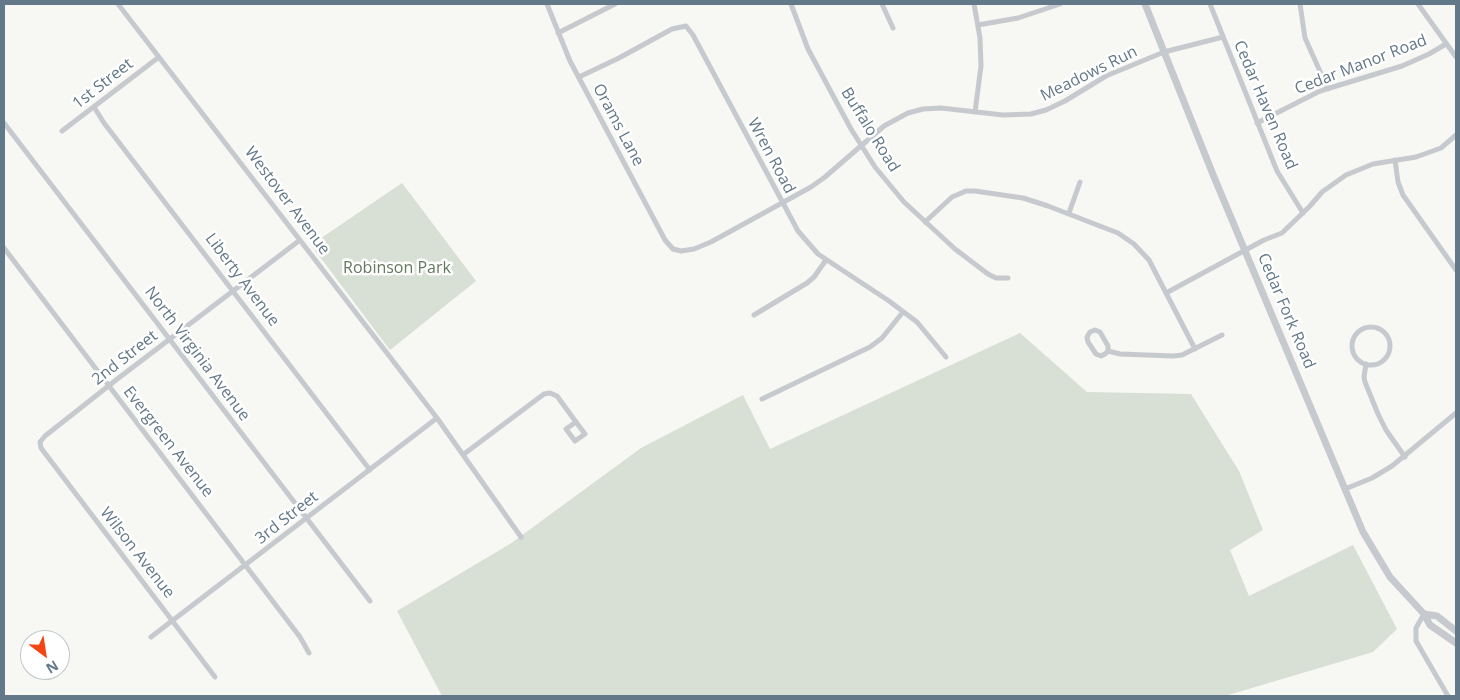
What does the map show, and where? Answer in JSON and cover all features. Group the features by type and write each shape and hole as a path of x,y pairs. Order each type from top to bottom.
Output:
{"street":[{"name":"Westover Avenue","path":"118,4 437,418 521,537"},
{"name":"Orams Lane","path":"547,4 579,78 665,240 670,247 677,250"},
{"path":"558,33 615,4"},
{"name":"Buffalo Road","path":"791,4 808,49 860,145 892,188 925,222 960,253 996,278 1008,278"},
{"path":"882,4 893,28"},
{"path":"974,4 978,26 981,66 975,112"},
{"path":"978,26 1018,18 1060,4"},
{"name":"Cedar Fork Road","path":"1145,4 1363,532 1390,577 1424,614 1430,625 1456,643"},
{"name":"Cedar Haven Road","path":"1210,4 1277,171 1303,213"},
{"path":"1300,4 1305,38 1328,89"},
{"path":"1418,4 1456,57"},
{"name":"Wren Road","path":"579,78 672,29 686,26 693,35 798,232 826,260 903,312 923,329 946,357"},
{"name":"Meadows Run","path":"677,250 687,251 711,242 782,203 825,177 860,145 891,121 914,111 941,108 1003,115 1031,114 1046,110 1065,101 1106,76 1164,52 1223,37"},
{"name":"Cedar Manor Road","path":"1257,123 1320,91 1402,66 1430,54 1446,44"},
{"name":"1st Street","path":"62,131 159,56"},
{"name":"Liberty Avenue","path":"94,106 104,122 370,470"},
{"name":"North Virginia Avenue","path":"4,123 370,601"},
{"path":"1166,293 1282,233 1322,192 1346,175 1373,164 1416,156 1441,148 1456,135"},
{"path":"1395,160 1398,182 1403,194 1456,270"},
{"path":"1069,213 1080,182"},
{"path":"925,222 952,197 966,191 974,191 1023,198 1113,230 1134,244 1149,260 1195,349"},
{"name":"2nd Street","path":"40,445 45,436 300,240"},
{"name":"Evergreen Avenue","path":"4,248 246,564 300,637 309,653"},
{"path":"754,315 808,283 826,260"},
{"path":"762,399 870,347 882,338 903,312"},
{"path":"1376,328 1383,332 1388,339 1389,351 1382,362 1374,365 1366,364 1355,357 1352,350 1353,341 1357,334 1364,329 1376,328"},
{"path":"1095,330 1100,332 1108,346 1108,351 1103,356 1096,354 1087,339 1090,332 1095,330"},
{"path":"1108,351 1120,354 1168,357 1195,349 1222,335"},
{"path":"1366,364 1365,382 1378,414 1386,430 1405,457"},
{"path":"464,454 544,394 550,393 557,396 576,422"},
{"path":"1345,490 1382,473 1405,457 1456,413"},
{"name":"3rd Street","path":"151,637 437,418"},
{"name":"Wilson Avenue","path":"40,445 215,677"},
{"path":"1424,614 1416,628 1416,641 1448,696"},
{"name":"Cedar Fork Road","path":"1424,614 1437,616 1456,630"}],"green space":[{"name":"Robinson Park","path":"402,183 476,281 390,350 311,245"},
{"path":"1020,333 1087,392 1191,394 1239,471 1263,530 1230,550 1249,596 1353,545 1397,629 1373,652 1225,696 442,696 397,611 510,544 641,448 743,395 770,449"}]}
